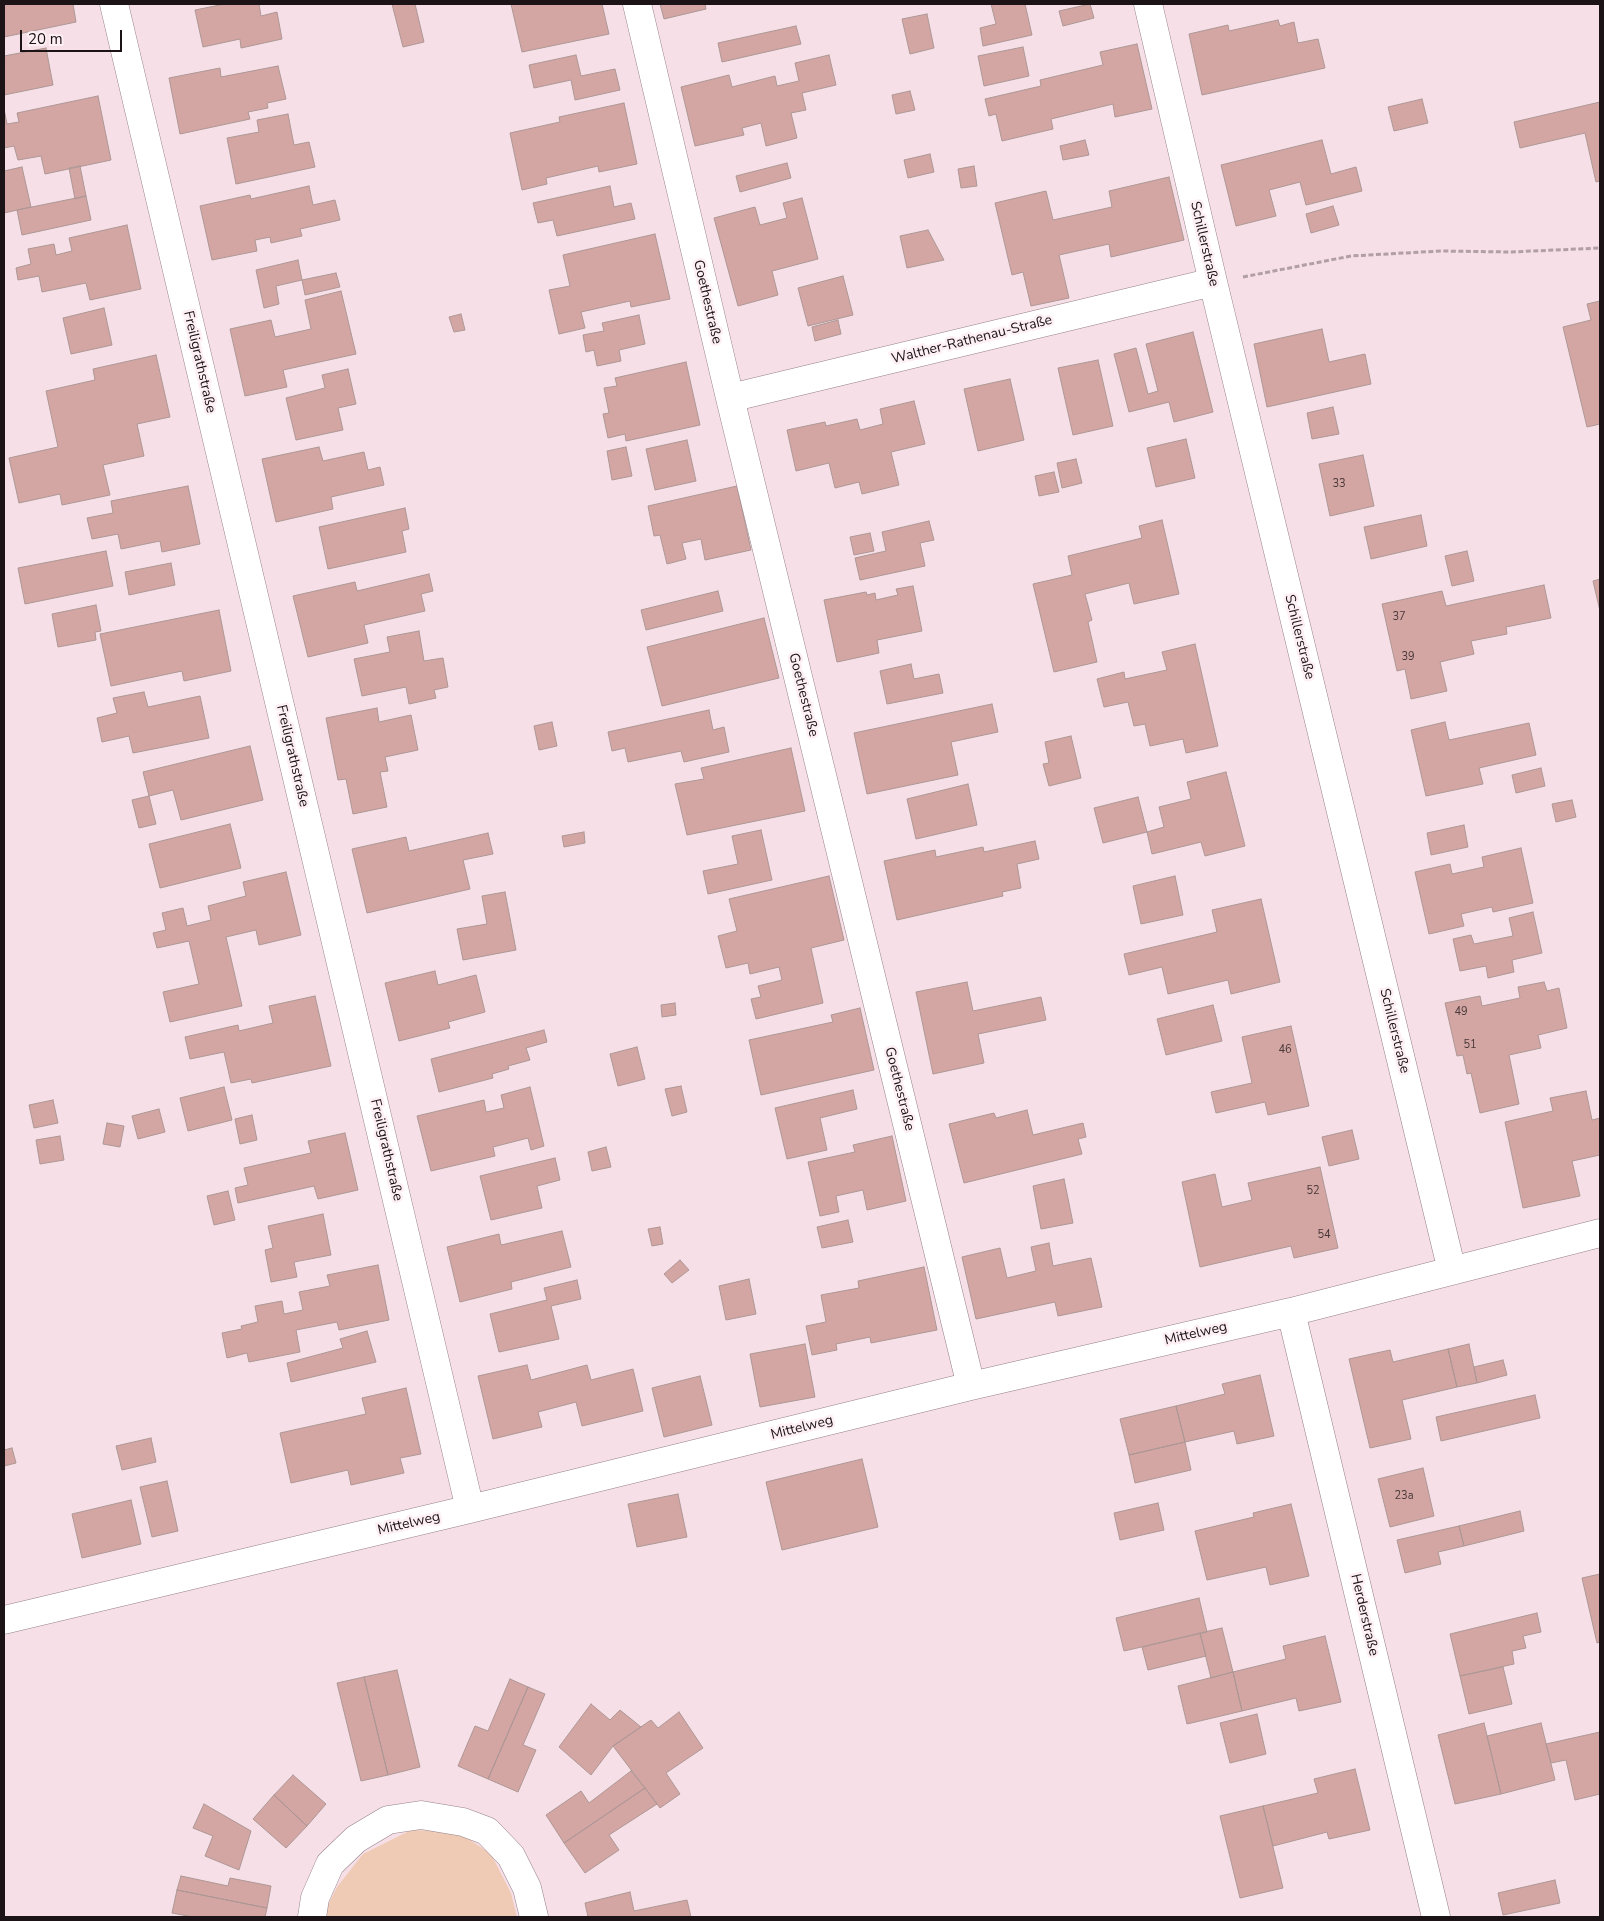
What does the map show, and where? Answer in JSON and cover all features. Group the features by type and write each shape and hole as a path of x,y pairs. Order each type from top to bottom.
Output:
{"street":[{"name":"Freiligrathstraße","path":"114,4 470,1509"},
{"name":"Goethestraße","path":"637,4 730,398 971,1386"},
{"name":"Schillerstraße","path":"1148,4 1213,282 1452,1271"},
{"name":"Walther-Rathenau-Straße","path":"730,398 1213,282"},
{"name":"Mittelweg","path":"4,1620 470,1509 971,1386 1292,1312 1600,1232"},
{"name":"Herderstraße","path":"1292,1312 1436,1917"},
{"path":"312,1917 315,1898 330,1864 356,1839 388,1820 421,1815 463,1822 487,1831 511,1856 527,1888 534,1917"}],"path":[{"path":"1213,282 1351,256 1441,251 1510,252 1600,248"}],"shaded area":[{"path":"411,1830 458,1832 491,1854 511,1893 517,1917 326,1917 326,1909 337,1887 363,1854"}],"building":[{"path":"4,4 73,4 76,22 4,37"},
{"path":"225,4 259,4 261,16 277,12 282,39 241,48 240,39 203,47 195,10"},
{"path":"392,4 415,4 424,42 403,47"},
{"path":"511,4 602,4 609,34 522,52"},
{"path":"660,4 705,4 706,9 664,19"},
{"path":"991,4 1025,4 1032,35 983,46 980,28 996,24"},
{"path":"1090,4 1094,18 1063,26 1059,11"},
{"path":"927,14 934,48 910,54 902,19"},
{"path":"1278,20 1280,26 1294,22 1298,43 1318,39 1325,68 1202,95 1189,34 1228,25 1229,31"},
{"path":"796,26 801,44 722,62 718,43"},
{"path":"1137,44 1152,109 1115,117 1113,104 1051,119 1053,129 1002,141 996,114 989,116 985,99 1041,86 1040,80 1103,65 1100,52"},
{"path":"1023,47 1029,76 984,86 978,56"},
{"path":"46,48 53,85 4,95 4,56"},
{"path":"576,55 581,76 615,69 620,90 575,100 571,80 534,88 529,65"},
{"path":"829,55 836,85 802,93 806,110 791,113 797,138 766,146 761,123 742,128 744,135 695,146 681,87 729,75 732,87 775,76 777,86 799,81 795,63"},
{"path":"278,66 286,99 267,103 268,108 248,112 250,119 180,134 169,78 220,68 221,77"},
{"path":"910,91 915,110 896,114 892,95"},
{"path":"98,96 111,160 45,174 41,156 18,160 14,146 4,148 4,109 7,124 19,122 17,113"},
{"path":"1422,99 1428,123 1394,131 1388,107"},
{"path":"1600,102 1600,181 1596,182 1585,133 1520,148 1514,122"},
{"path":"624,103 637,164 599,172 598,166 546,178 547,184 522,190 510,133 560,122 559,117"},
{"path":"288,114 294,145 309,142 315,167 236,184 227,138 259,132 257,120"},
{"path":"1085,140 1089,155 1063,160 1060,146"},
{"path":"1322,140 1331,174 1356,167 1362,191 1306,205 1300,182 1269,190 1276,216 1236,226 1221,165"},
{"path":"930,154 934,172 908,178 904,160"},
{"path":"787,163 791,178 740,192 736,176"},
{"path":"80,166 86,196 75,199 69,168"},
{"path":"974,166 977,186 961,188 958,169"},
{"path":"22,167 31,207 4,213 4,171"},
{"path":"1169,177 1184,240 1111,257 1109,244 1059,255 1069,298 1031,306 1023,272 1012,275 995,203 1046,191 1053,220 1112,207 1109,191"},
{"path":"309,186 313,205 335,200 340,220 300,229 302,236 271,243 270,237 255,240 257,251 212,260 200,206 250,195 251,199"},
{"path":"610,186 614,207 631,203 635,219 557,236 553,220 538,223 533,203"},
{"path":"86,196 91,220 22,235 17,210"},
{"path":"802,198 818,259 772,271 778,295 738,306 714,218 755,207 760,225 787,218 783,203"},
{"path":"1333,206 1339,225 1311,233 1306,214"},
{"path":"127,225 141,289 90,300 86,283 42,292 39,276 18,280 16,268 31,264 28,249 54,244 56,255 72,251 69,238"},
{"path":"928,230 944,260 907,268 900,236"},
{"path":"655,234 670,299 631,307 630,301 581,312 585,328 559,334 549,290 570,286 563,255"},
{"path":"298,260 302,280 276,286 279,304 264,308 256,270"},
{"path":"336,273 340,287 305,295 302,280"},
{"path":"843,276 853,315 808,326 798,288"},
{"path":"341,291 356,354 283,370 287,387 245,396 230,329 271,320 275,337 311,329 305,300"},
{"path":"1600,301 1600,424 1587,427 1563,327 1591,320 1587,304"},
{"path":"104,308 112,345 71,354 63,318"},
{"path":"461,314 465,330 454,332 449,317"},
{"path":"639,315 645,344 619,350 621,361 597,366 594,350 586,352 583,335 604,331 602,323"},
{"path":"838,320 841,334 815,341 812,327"},
{"path":"1322,329 1329,362 1365,354 1371,384 1267,407 1254,344"},
{"path":"1193,332 1213,412 1174,422 1169,402 1129,412 1114,354 1136,348 1148,394 1158,391 1146,344"},
{"path":"156,355 170,417 137,424 144,456 103,465 110,495 62,505 60,494 19,503 9,458 58,447 46,391 95,380 93,369"},
{"path":"1098,360 1113,426 1073,435 1058,368"},
{"path":"686,362 700,425 626,441 625,434 608,438 603,414 609,413 604,388 617,386 615,378"},
{"path":"348,369 356,404 338,408 343,430 296,440 286,398 325,388 322,375"},
{"path":"1010,379 1024,440 978,451 964,389"},
{"path":"914,401 925,444 891,452 899,485 862,494 859,482 835,488 829,463 796,471 787,430 825,422 826,426 857,419 860,430 883,424 880,409"},
{"path":"1333,407 1339,434 1312,439 1307,413"},
{"path":"1186,439 1195,478 1156,487 1147,448"},
{"path":"687,440 696,481 655,490 646,449"},
{"path":"319,447 323,461 364,452 368,470 380,467 384,485 331,497 333,509 276,522 262,459"},
{"path":"626,447 632,476 612,480 607,451"},
{"path":"1363,455 1374,506 1330,516 1319,464"},
{"path":"1076,459 1082,483 1062,488 1057,463"},
{"path":"1054,472 1059,492 1039,496 1035,476"},
{"path":"188,486 200,544 162,552 160,541 121,549 118,534 92,539 87,518 113,513 111,501"},
{"path":"737,486 751,550 705,560 701,539 682,543 686,559 667,564 660,535 654,536 648,506"},
{"path":"405,508 409,529 402,531 406,552 328,569 319,527"},
{"path":"1421,515 1427,546 1371,559 1364,527"},
{"path":"1162,520 1179,594 1134,604 1129,583 1085,594 1092,620 1088,622 1097,662 1054,672 1033,584 1072,575 1068,556 1142,538 1139,526"},
{"path":"929,521 934,540 920,543 925,566 860,580 855,558 886,551 882,532"},
{"path":"870,533 874,551 854,555 850,537"},
{"path":"106,551 113,586 25,604 18,568"},
{"path":"1467,551 1474,581 1452,586 1445,556"},
{"path":"171,563 175,585 129,595 125,572"},
{"path":"429,574 433,591 421,594 425,611 364,625 368,643 308,657 293,596 355,582 357,591"},
{"path":"1600,579 1600,611 1593,581"},
{"path":"1544,585 1551,618 1506,627 1507,634 1471,641 1474,654 1440,662 1447,691 1411,699 1405,669 1397,671 1382,604 1442,591 1446,606"},
{"path":"913,586 922,631 877,640 879,653 837,662 824,600 866,592 867,595 875,593 876,600 898,595 896,589"},
{"path":"718,591 723,611 646,630 641,610"},
{"path":"96,605 101,631 95,632 96,640 58,647 52,614"},
{"path":"219,610 231,671 184,681 182,671 111,686 100,634"},
{"path":"764,618 779,678 662,706 647,647"},
{"path":"419,631 424,661 443,658 448,687 434,690 436,698 409,704 406,687 362,696 354,659 390,652 387,637"},
{"path":"1195,644 1218,746 1186,753 1183,739 1150,746 1145,724 1134,726 1128,702 1104,707 1097,679 1124,672 1125,679 1167,670 1162,652"},
{"path":"911,664 914,679 939,674 943,693 887,704 880,671"},
{"path":"144,692 148,707 200,696 209,738 133,753 129,736 102,742 97,718 117,713 113,698"},
{"path":"992,704 998,732 951,742 958,775 867,794 854,733"},
{"path":"377,708 379,722 411,715 418,750 385,757 388,771 380,772 387,807 353,814 346,779 338,780 326,718"},
{"path":"709,710 713,730 724,727 729,752 684,762 681,751 628,762 625,748 612,751 608,732"},
{"path":"552,722 557,746 539,750 534,726"},
{"path":"1445,722 1449,740 1529,723 1536,755 1479,768 1483,784 1426,796 1411,730"},
{"path":"1071,736 1081,778 1049,786 1043,764 1049,763 1045,742"},
{"path":"250,746 263,800 181,820 173,790 149,796 143,772"},
{"path":"791,748 805,811 687,835 675,784 704,779 701,768"},
{"path":"1541,768 1545,786 1516,793 1512,775"},
{"path":"1226,772 1245,846 1205,856 1201,842 1152,854 1147,832 1164,827 1159,807 1191,799 1187,782"},
{"path":"968,784 977,825 916,839 907,799"},
{"path":"149,796 156,824 139,828 132,800"},
{"path":"1138,797 1147,832 1103,843 1094,808"},
{"path":"1572,800 1576,817 1556,822 1552,804"},
{"path":"230,824 241,868 160,888 149,844"},
{"path":"1464,825 1468,847 1431,855 1427,833"},
{"path":"761,830 772,880 708,894 703,871 738,864 732,836"},
{"path":"584,832 585,843 564,847 562,836"},
{"path":"488,833 493,854 463,860 470,889 367,913 352,849 406,837 409,851"},
{"path":"1035,841 1039,859 1017,864 1021,888 1002,892 1003,896 897,920 884,861 935,850 936,857 983,847 984,852"},
{"path":"1521,848 1533,903 1493,912 1492,907 1461,914 1464,926 1429,934 1415,872 1450,864 1452,874 1484,867 1482,857"},
{"path":"286,872 301,935 259,945 256,930 226,937 242,1006 170,1022 163,992 199,984 189,941 157,948 153,933 166,930 162,913 183,908 187,926 211,920 208,906 246,896 243,882"},
{"path":"829,876 844,940 811,948 823,1003 756,1019 751,999 761,997 758,986 782,980 779,967 750,974 748,963 726,968 718,936 737,931 729,899"},
{"path":"1175,876 1183,915 1141,924 1133,886"},
{"path":"505,892 516,950 463,960 457,929 487,924 482,896"},
{"path":"1261,899 1280,982 1231,994 1228,980 1168,994 1162,967 1129,975 1124,954 1217,932 1212,910"},
{"path":"1533,912 1542,953 1512,960 1514,972 1488,978 1486,966 1460,971 1453,939 1471,935 1474,944 1513,936 1509,918"},
{"path":"435,971 438,985 476,975 485,1012 448,1022 450,1028 399,1041 385,983"},
{"path":"967,982 973,1011 1041,997 1046,1020 978,1034 984,1063 933,1074 916,992"},
{"path":"1544,982 1547,991 1559,988 1567,1028 1538,1035 1541,1048 1509,1055 1519,1104 1480,1113 1471,1073 1467,1074 1463,1055 1457,1056 1445,1003 1480,996 1482,1006 1520,998 1518,987"},
{"path":"315,996 331,1066 252,1083 251,1079 231,1083 224,1052 190,1059 185,1037 238,1025 239,1031 273,1023 269,1006"},
{"path":"675,1003 676,1015 662,1017 661,1005"},
{"path":"1213,1005 1222,1041 1166,1055 1157,1019"},
{"path":"860,1008 874,1070 761,1095 749,1040 833,1022 831,1015"},
{"path":"1291,1026 1309,1106 1268,1115 1265,1102 1216,1113 1211,1092 1252,1083 1242,1037"},
{"path":"544,1030 547,1042 526,1048 530,1060 508,1066 509,1069 492,1074 493,1078 439,1092 431,1059"},
{"path":"637,1047 645,1079 618,1086 610,1054"},
{"path":"681,1086 687,1112 672,1116 665,1089"},
{"path":"224,1087 232,1120 188,1131 180,1098"},
{"path":"530,1087 544,1146 531,1150 528,1138 493,1147 495,1156 431,1171 417,1116 484,1100 486,1112 504,1108 501,1095"},
{"path":"853,1090 857,1109 820,1118 827,1150 787,1159 775,1108"},
{"path":"1586,1091 1592,1120 1600,1118 1600,1155 1572,1161 1580,1196 1523,1208 1505,1122 1553,1111 1550,1098"},
{"path":"53,1100 58,1123 34,1128 29,1105"},
{"path":"159,1109 165,1132 138,1139 132,1116"},
{"path":"1027,1110 1033,1135 1083,1123 1086,1137 1078,1139 1082,1154 964,1183 949,1124 994,1113 996,1118"},
{"path":"252,1115 257,1140 240,1144 235,1119"},
{"path":"107,1123 124,1126 120,1147 103,1144"},
{"path":"1352,1130 1359,1159 1329,1166 1322,1137"},
{"path":"345,1133 358,1190 318,1199 314,1186 238,1203 235,1188 248,1185 244,1168 311,1153 308,1141"},
{"path":"60,1136 64,1160 40,1164 36,1140"},
{"path":"892,1136 906,1201 867,1210 863,1190 836,1196 839,1212 820,1216 808,1162 855,1152 853,1145"},
{"path":"606,1147 611,1167 592,1171 588,1152"},
{"path":"555,1158 560,1180 537,1186 542,1208 491,1220 480,1176"},
{"path":"1320,1167 1338,1248 1294,1258 1291,1246 1200,1267 1182,1182 1215,1174 1222,1207 1252,1200 1248,1183"},
{"path":"1064,1179 1073,1223 1041,1229 1033,1186"},
{"path":"228,1191 235,1220 214,1225 207,1196"},
{"path":"323,1214 331,1255 294,1262 297,1277 271,1282 265,1250 273,1248 268,1226"},
{"path":"848,1220 853,1242 822,1248 817,1227"},
{"path":"660,1227 663,1244 652,1246 648,1229"},
{"path":"562,1231 571,1267 511,1282 512,1289 460,1302 447,1247 499,1234 501,1245"},
{"path":"1049,1243 1053,1266 1091,1258 1102,1307 1058,1316 1055,1302 976,1319 962,1257 1000,1248 1007,1278 1036,1271 1031,1247"},
{"path":"680,1260 689,1270 672,1283 664,1274"},
{"path":"378,1265 389,1320 339,1330 337,1322 296,1330 300,1352 249,1362 247,1353 227,1358 222,1333 242,1329 241,1326 258,1322 255,1306 282,1301 284,1314 303,1310 299,1292 330,1286 327,1275"},
{"path":"924,1267 937,1330 871,1343 870,1337 836,1344 837,1350 812,1355 806,1326 826,1322 821,1295 859,1288 858,1281"},
{"path":"749,1279 756,1314 726,1320 719,1286"},
{"path":"577,1280 581,1299 551,1306 559,1339 499,1352 490,1314 547,1300 544,1288"},
{"path":"367,1331 376,1362 291,1382 287,1363 343,1348 340,1339"},
{"path":"805,1344 815,1397 760,1407 750,1354"},
{"path":"1469,1344 1477,1383 1457,1387 1448,1349"},
{"path":"1448,1349 1457,1387 1402,1400 1411,1439 1370,1448 1349,1359 1390,1350 1393,1362"},
{"path":"1503,1360 1507,1375 1477,1383 1474,1367"},
{"path":"527,1365 531,1380 587,1365 591,1380 633,1369 643,1411 582,1426 576,1402 538,1412 542,1427 493,1439 478,1376"},
{"path":"1260,1375 1274,1436 1237,1444 1234,1431 1185,1442 1176,1406 1225,1394 1222,1384"},
{"path":"700,1376 712,1425 664,1437 652,1388"},
{"path":"406,1388 421,1454 400,1458 404,1473 351,1485 348,1470 291,1483 280,1433 366,1414 362,1398"},
{"path":"1535,1395 1540,1418 1441,1441 1436,1417"},
{"path":"1176,1406 1185,1442 1129,1455 1120,1419"},
{"path":"151,1438 156,1462 122,1470 116,1446"},
{"path":"1185,1442 1191,1470 1135,1483 1129,1455"},
{"path":"12,1448 16,1463 4,1466 4,1450"},
{"path":"862,1459 878,1527 782,1550 766,1482"},
{"path":"1423,1468 1434,1516 1390,1527 1378,1479"},
{"path":"167,1481 178,1531 152,1537 140,1487"},
{"path":"678,1494 687,1537 637,1547 628,1504"},
{"path":"131,1500 141,1544 82,1558 72,1514"},
{"path":"1158,1503 1164,1530 1120,1540 1114,1513"},
{"path":"1291,1504 1309,1576 1270,1585 1266,1567 1207,1580 1195,1531 1254,1517 1253,1513"},
{"path":"1520,1511 1524,1531 1464,1546 1459,1526"},
{"path":"1459,1526 1464,1546 1438,1552 1441,1564 1405,1573 1397,1540"},
{"path":"1600,1574 1600,1642 1597,1643 1582,1578"},
{"path":"1199,1598 1207,1632 1124,1651 1116,1618"},
{"path":"1537,1613 1541,1632 1523,1636 1526,1648 1512,1651 1514,1664 1460,1676 1450,1634"},
{"path":"1222,1628 1233,1672 1211,1678 1200,1633"},
{"path":"1200,1633 1206,1656 1148,1670 1142,1647"},
{"path":"1325,1636 1341,1702 1299,1711 1296,1698 1242,1711 1233,1672 1286,1659 1283,1646"},
{"path":"1503,1667 1512,1704 1469,1714 1460,1676"},
{"path":"397,1670 420,1767 388,1775 364,1677"},
{"path":"1233,1672 1242,1711 1187,1724 1178,1686"},
{"path":"364,1677 388,1775 361,1781 337,1683"},
{"path":"510,1679 528,1687 488,1779 458,1766 475,1726 488,1731"},
{"path":"528,1687 545,1694 523,1745 536,1750 518,1792 488,1779"},
{"path":"591,1704 610,1720 620,1710 641,1727 613,1746 591,1775 559,1747"},
{"path":"679,1712 703,1748 666,1773 680,1794 660,1808 613,1746 651,1720 658,1728"},
{"path":"1257,1714 1266,1754 1230,1763 1220,1723"},
{"path":"1484,1723 1501,1794 1455,1804 1438,1735"},
{"path":"1541,1723 1555,1780 1501,1794 1487,1736"},
{"path":"1600,1732 1600,1794 1575,1800 1566,1760 1551,1763 1546,1744"},
{"path":"1355,1769 1370,1830 1329,1839 1327,1832 1273,1846 1263,1806 1318,1793 1314,1779"},
{"path":"631,1771 645,1788 564,1843 546,1815 581,1791 589,1803"},
{"path":"293,1775 326,1804 307,1826 274,1795"},
{"path":"645,1788 657,1804 609,1835 619,1850 585,1873 564,1843"},
{"path":"274,1795 307,1826 286,1848 253,1819"},
{"path":"204,1804 251,1831 239,1870 205,1856 213,1836 193,1828"},
{"path":"1263,1806 1283,1888 1240,1898 1220,1816"},
{"path":"181,1876 228,1886 230,1878 271,1886 267,1908 177,1890"},
{"path":"1555,1880 1560,1903 1503,1915 1498,1893"},
{"path":"177,1890 267,1908 265,1917 193,1917 172,1913"},
{"path":"630,1892 634,1911 687,1900 691,1917 588,1917 585,1903"}]}
